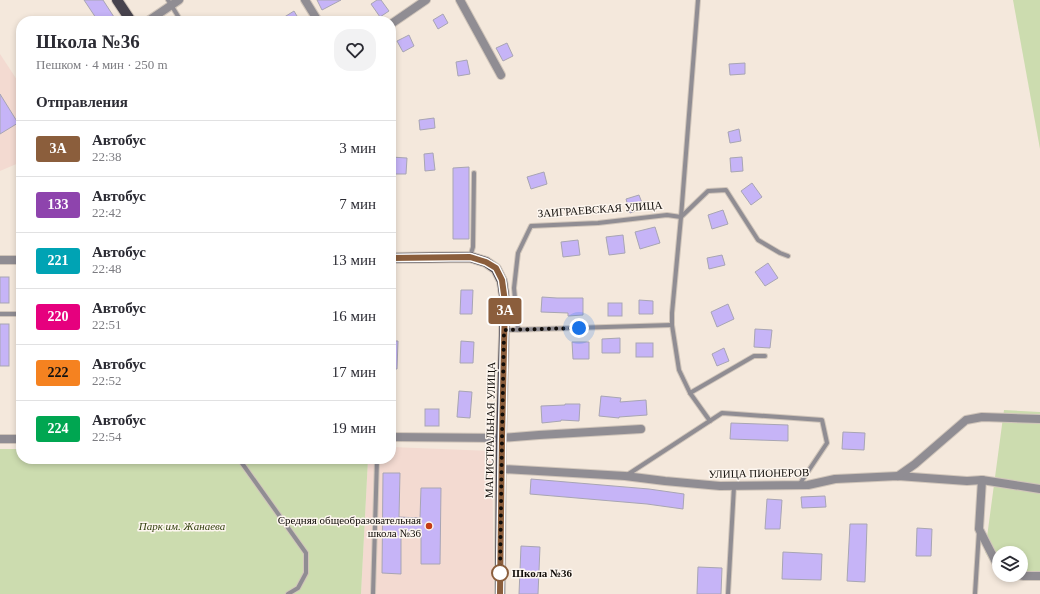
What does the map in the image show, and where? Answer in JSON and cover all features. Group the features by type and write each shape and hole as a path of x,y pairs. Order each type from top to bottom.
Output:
{"main road":[{"path":"117,0 128,16"},
{"path":"396,258 470,257"},
{"name":"МАГИСТРАЛЬНАЯ УЛИЦА","path":"470,257 486,262 496,268 502,280 505,302 500,594"}],"street":[{"path":"154,16 170,3 179,0"},
{"path":"305,0 315,16"},
{"path":"396,21 426,0"},
{"path":"460,0 501,75"},
{"path":"0,260 16,260"},
{"path":"898,476 915,464 966,420 982,417 1040,419"},
{"path":"396,437 502,438 641,429"},
{"path":"0,439 16,439"},
{"name":"УЛИЦА ПИОНЕРОВ","path":"502,469 625,476 704,485 808,485 835,479 898,476 966,481 982,480 1040,489"},
{"path":"982,480 979,529 992,554"},
{"path":"1028,576 1040,576"}],"lane":[{"path":"698,0 672,325 679,370 690,393 710,421"},
{"path":"170,3 178,16"},
{"path":"470,257 473,246 474,173"},
{"path":"681,217 708,191 726,190 758,240 780,254 788,256"},
{"name":"ЗАИГРАЕВСКАЯ УЛИЦА","path":"518,330 514,288 518,253 531,226 598,223 667,216 681,217"},
{"path":"0,314 16,314"},
{"path":"504,330 672,325"},
{"path":"690,393 754,356 765,356"},
{"path":"625,476 722,414 822,420 827,443 799,485"},
{"path":"243,464 306,553 306,573 298,588 288,594"},
{"path":"373,594 377,464"},
{"path":"728,594 734,486"},
{"path":"975,594 979,529"}],"shaded area":[{"path":"0,54 16,78 16,164 0,171"},
{"name":"Средняя общеобразовательная школа №36","path":"396,447 492,451 494,594 361,594 368,464 396,464"}],"green space":[{"path":"1013,0 1040,0 1040,149"},
{"path":"1004,410 1040,412 1040,581 1028,580 1028,546 992,546 992,564 985,552"},
{"name":"Парк им. Жанаева","path":"0,449 16,449 16,464 368,464 361,594 0,594"}],"building":[{"path":"84,0 103,0 113,16 95,16"},
{"path":"317,0 341,0 322,10"},
{"path":"377,0 381,0 389,11 379,16 371,4"},
{"path":"294,11 297,16 286,16"},
{"path":"443,14 448,23 438,29 433,20"},
{"path":"409,35 414,46 403,52 397,41"},
{"path":"507,43 513,56 503,61 496,48"},
{"path":"467,60 470,74 458,76 456,62"},
{"path":"745,63 745,74 730,75 729,64"},
{"path":"0,94 16,120 16,124 0,134"},
{"path":"434,118 435,128 420,130 419,120"},
{"path":"739,129 741,141 730,143 728,132"},
{"path":"433,153 435,170 425,171 424,154"},
{"path":"396,157 407,158 406,174 396,174"},
{"path":"742,157 743,171 731,172 730,158"},
{"path":"469,167 469,239 453,239 453,168"},
{"path":"544,172 547,184 531,189 527,177"},
{"path":"752,183 762,197 751,205 741,191"},
{"path":"639,195 644,208 630,213 626,199"},
{"path":"723,210 728,224 712,229 708,215"},
{"path":"655,227 660,243 640,249 635,232"},
{"path":"623,235 625,253 609,255 606,237"},
{"path":"578,240 580,255 563,257 561,242"},
{"path":"722,255 725,265 709,269 707,258"},
{"path":"768,263 778,278 765,286 755,272"},
{"path":"0,277 9,277 9,303 0,303"},
{"path":"461,290 473,290 472,314 460,314"},
{"path":"542,297 583,298 583,315 568,316 568,313 541,312"},
{"path":"639,300 653,301 653,314 639,314"},
{"path":"608,303 622,303 622,316 608,316"},
{"path":"728,304 734,319 717,327 711,312"},
{"path":"0,324 9,324 9,366 0,366"},
{"path":"755,329 772,330 770,348 754,347"},
{"path":"620,338 620,353 602,353 602,339"},
{"path":"396,341 398,341 397,369"},
{"path":"461,341 474,342 473,363 460,363"},
{"path":"572,342 589,342 589,359 573,359"},
{"path":"636,343 653,343 653,357 636,357"},
{"path":"724,348 729,361 717,366 712,354"},
{"path":"459,391 472,392 470,418 457,417"},
{"path":"601,396 621,398 620,402 646,400 647,415 619,418 599,416"},
{"path":"580,404 579,421 561,420 542,423 541,406"},
{"path":"425,409 439,409 439,426 425,426"},
{"path":"731,423 788,425 788,441 730,439"},
{"path":"843,432 865,433 864,450 842,449"},
{"path":"383,473 400,473 399,517 420,518 421,488 441,488 440,564 421,564 421,532 401,532 401,574 382,573"},
{"path":"531,479 649,489 684,494 683,509 647,504 530,494"},
{"path":"825,496 826,507 802,508 801,497"},
{"path":"767,499 782,500 780,529 765,529"},
{"path":"850,524 867,524 865,582 847,581"},
{"path":"917,528 932,529 931,556 916,556"},
{"path":"521,546 540,547 538,594 519,594"},
{"path":"783,552 822,554 821,580 782,579"},
{"path":"698,567 722,568 721,594 697,594"}],"bus line":[{"name":"3А","path":"396,258 470,257 486,262 496,268 502,280 505,302 500,594"}],"place":[{"name":"Средняя общеобразовательная школа №36","path":"429,526"},
{"name":"Школа №36","path":"500,573"}],"route":[{"path":"500,573 504,330 579,328"}]}
